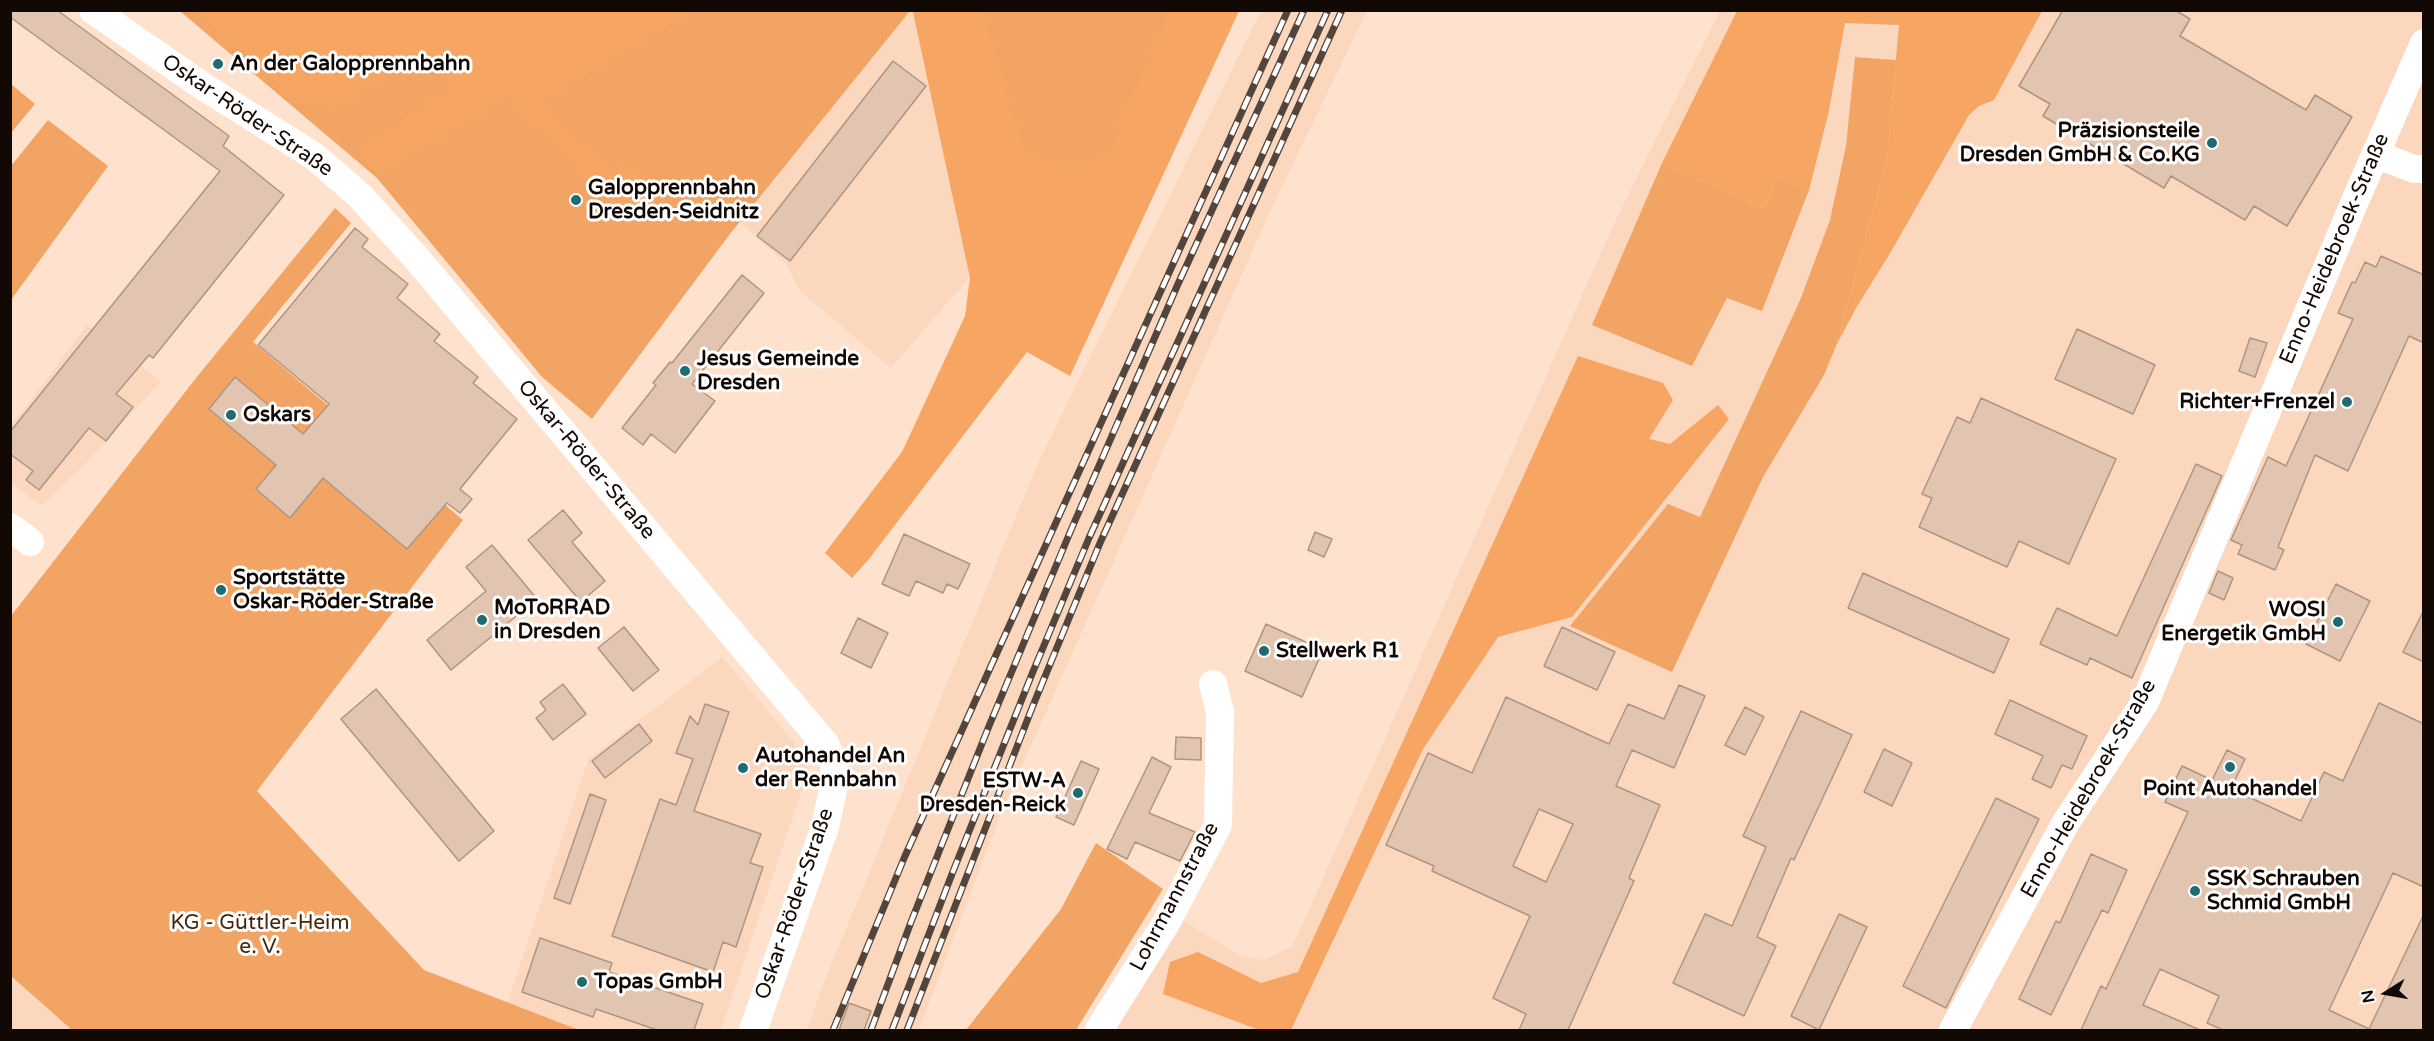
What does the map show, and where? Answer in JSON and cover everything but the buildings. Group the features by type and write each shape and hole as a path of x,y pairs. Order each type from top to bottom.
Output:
{"street":[{"name":"Oskar-Röder-Straße","path":"93,10 201,86 314,156 360,196 418,260 825,744 834,763 834,784 825,827 753,1030"},
{"name":"Enno-Heidebroek-Straße","path":"1953,1030 2065,824 2145,702 2375,154 2424,44"},
{"path":"2375,154 2414,169 2424,169"},
{"name":"Lohrmannstraße","path":"1099,1030 1165,925 1218,825 1220,712 1213,684"}],"shaded area":[{"path":"196,11 692,11 538,103 607,164 648,173 657,203 637,213 603,198 510,96 381,175 354,151 453,87 423,50 347,102 308,109"},
{"path":"910,11 913,11 970,277 891,368 800,291 786,264 740,222"},
{"path":"913,11 982,11 1023,145 1053,164 1083,164 1110,147 1170,11 1239,11 1070,376 1027,352 869,559 852,578 825,553 902,452 965,316 970,277"},
{"path":"1261,11 1367,11 1274,203 1003,808 919,1030 807,1030 821,990 1038,463"},
{"path":"1720,11 2423,11 2423,1030 1116,1030 1184,921 1239,955 1263,960 1293,946 1613,226"},
{"path":"1737,11 2042,11 1994,100 1979,106 1969,115 1836,346 1887,159 1899,25 1845,23 1828,115 1809,190 1778,177 1764,208 1662,163"},
{"path":"87,325 161,381 84,465 41,506 11,483 11,427"},
{"path":"1578,356 1663,383 1673,400 1649,439 1670,444 1718,405 1729,419 1572,617 1498,637 1423,749 1291,1030 1259,1030 1163,994 1170,962 1198,952 1261,983 1298,972"},
{"path":"722,657 793,741 809,769 721,1030 579,1030 507,1004 588,760"},
{"path":"11,976 72,1030 11,1030"}],"green space":[{"name":"Galopprennbahn Dresden-Seidnitz","path":"173,11 910,11 730,234 592,419 542,377 377,178 181,12"},
{"path":"913,11 1189,11 1112,183 970,277"},
{"path":"1855,57 1896,60 1887,159 1836,346 1824,375 1763,477 1672,672 1570,626 1668,504 1700,517 1801,298 1830,220 1846,146"},
{"path":"11,84 35,104 11,133"},
{"path":"48,120 108,166 11,300 11,166"},
{"path":"1662,163 1764,208 1778,177 1809,190 1762,311 1727,298 1692,366 1592,325"},
{"name":"Sportstätte Oskar-Röder-Straße","path":"335,208 351,223 253,342 463,520 257,791 424,970 579,1030 72,1030 11,976 11,616 196,378"},
{"path":"1096,843 1163,889 1076,1030 966,1030 1061,909"}],"railway":[{"path":"833,1030 905,856 1288,10"},
{"path":"871,1030 989,726 1071,530 1178,284 1304,10"},
{"path":"892,1030 1032,674 1089,538 1328,10"},
{"path":"907,1030 1032,708 1100,543 1342,10"}],"place":[{"name":"An der Galopprennbahn","path":"218,64"},
{"name":"Präzisionsteile Dresden GmbH & Co.KG","path":"2212,143"},
{"name":"Galopprennbahn Dresden-Seidnitz","path":"576,200"},
{"name":"Jesus Gemeinde Dresden","path":"685,371"},
{"name":"Richter+Frenzel","path":"2347,402"},
{"name":"Oskars","path":"231,415"},
{"name":"Sportstätte Oskar-Röder-Straße","path":"221,590"},
{"name":"MoToRRAD in Dresden","path":"482,620"},
{"name":"WOSI Energetik GmbH","path":"2338,622"},
{"name":"Stellwerk R1","path":"1264,651"},
{"name":"Point Autohandel","path":"2230,767"},
{"name":"Autohandel An der Rennbahn","path":"743,768"},
{"name":"ESTW-A Dresden-Reick","path":"1078,793"},
{"name":"SSK Schrauben Schmid GmbH","path":"2195,891"},
{"name":"Topas GmbH","path":"582,982"}],"park label":[{"name":"KG - Güttler-Heim e. V.","path":"260,935"}]}
